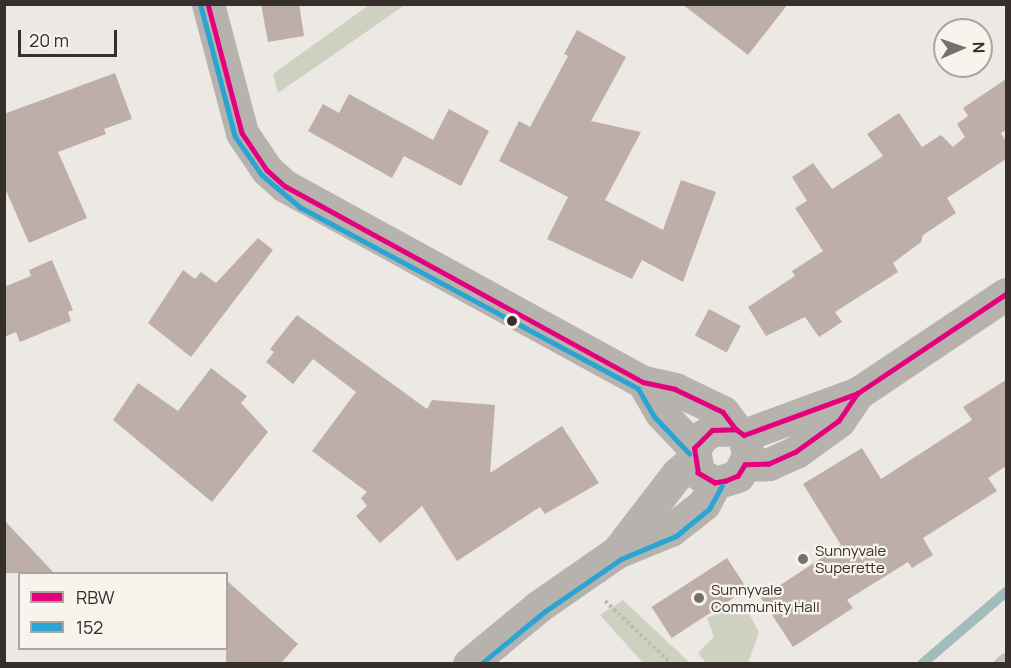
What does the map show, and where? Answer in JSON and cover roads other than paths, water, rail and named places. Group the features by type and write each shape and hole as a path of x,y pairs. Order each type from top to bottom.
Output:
{"main road":[{"path":"208,4 242,133 273,176 304,200 643,382 675,389 723,412 742,443 738,476 701,464 661,413 643,382"},
{"path":"469,663 539,606 617,552 672,530 704,504 701,464 712,430 742,443 858,393 1006,294"}],"lane":[{"path":"1001,663 1006,660"}],"waterway":[{"path":"922,664 1006,592"}],"place":[{"name":"Sunnyvale Superette","path":"803,559"},
{"name":"Sunnyvale Community Hall","path":"699,598"}]}
